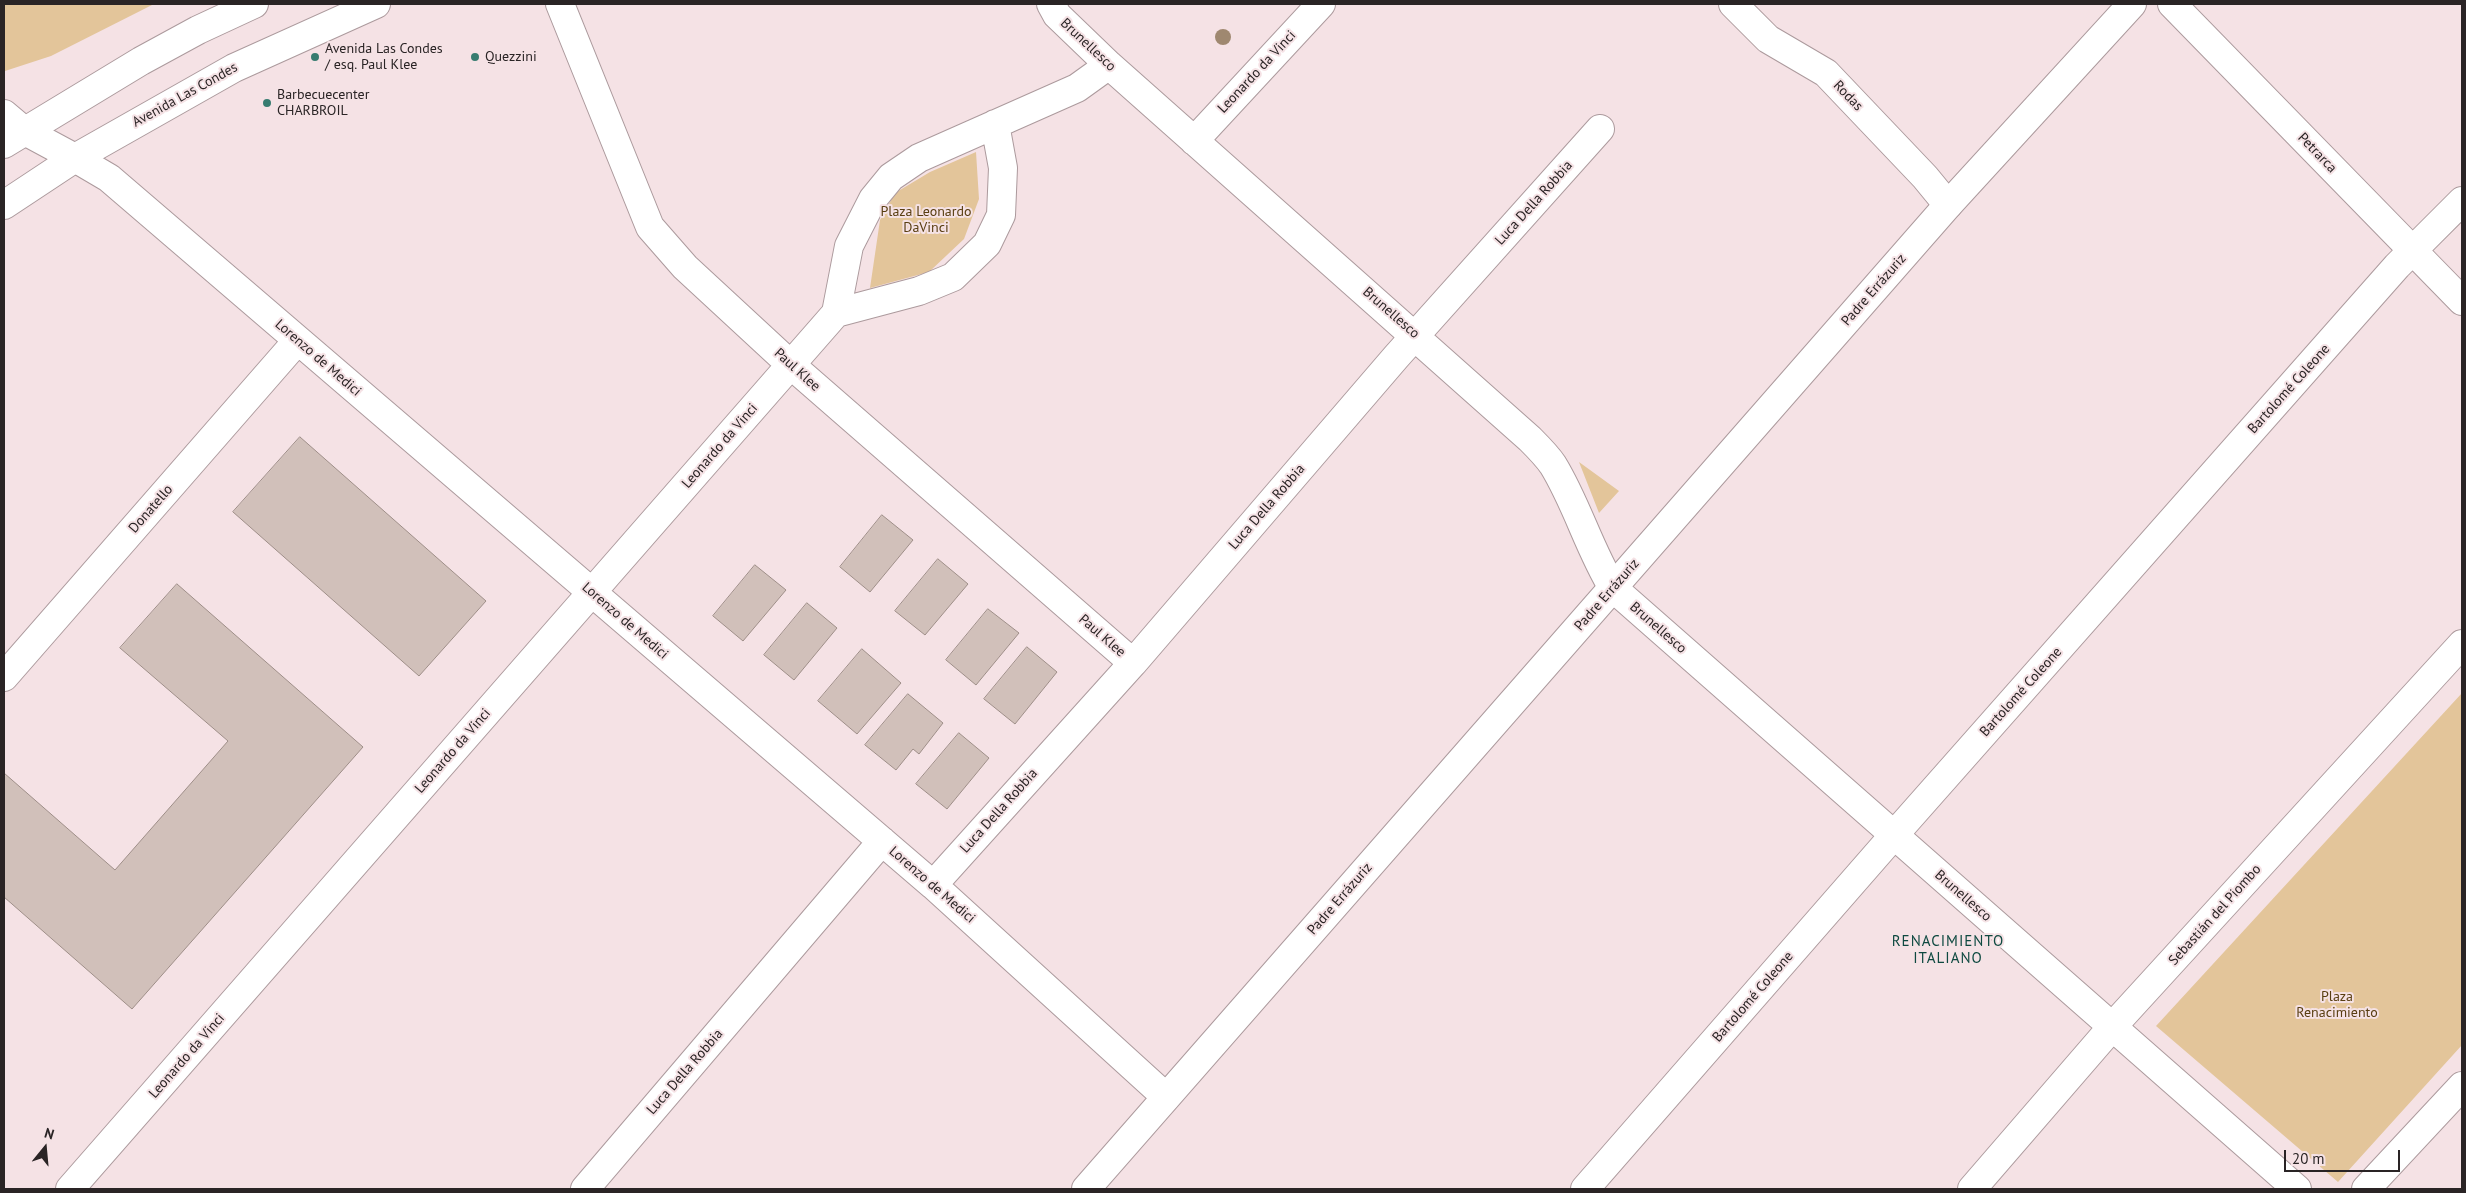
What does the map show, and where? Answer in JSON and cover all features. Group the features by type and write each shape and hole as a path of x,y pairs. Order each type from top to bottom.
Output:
{"street":[{"path":"10,129 190,34 254,4"},
{"name":"Avenida Las Condes","path":"4,205 75,158 234,68 376,4"},
{"name":"Paul Klee","path":"560,4 650,227 684,268 791,365 1133,663"},
{"name":"Brunellesco","path":"1051,4 1057,15 1109,65 1530,439 1552,464 1566,489 1600,567 1613,588 2297,1189"},
{"name":"Leonardo da Vinci","path":"1194,141 1320,4"},
{"name":"Rodas","path":"1733,4 1768,39 1826,73 1925,176 1948,205"},
{"name":"Padre Errázuriz","path":"1086,1189 1948,205 2132,4"},
{"name":"Petrarca","path":"2172,4 2462,301"},
{"name":"Leonardo da Vinci","path":"70,1189 836,312 850,246 873,199 891,177 919,158 1077,88 1109,65"},
{"path":"836,312 919,291 953,277 987,244 1000,215 1003,168 995,124"},
{"name":"Lorenzo de Medici","path":"10,129 75,158 109,178 933,885 1166,1096"},
{"name":"Luca Della Robbia","path":"933,885 1133,663 1389,364 1600,129"},
{"name":"Bartolomé Coleone","path":"1585,1189 1894,835 2412,250 2462,201"},
{"name":"Donatello","path":"4,677 298,340"},
{"name":"Sebastián del Piombo","path":"1972,1189 2112,1027 2462,644"},
{"name":"Luca Della Robbia","path":"585,1189 882,841"},
{"path":"2366,1189 2462,1086"}],"green space":[{"path":"4,4 154,4 51,56 5,71"},
{"name":"Plaza Leonardo DaVinci","path":"976,152 979,199 964,239 929,272 870,288 880,220 895,193 930,172"},
{"path":"1579,462 1619,491 1599,513"},
{"name":"Plaza Renacimiento","path":"2462,693 2462,1045 2338,1182 2156,1026"}],"building":[{"path":"300,437 486,601 419,676 233,512"},
{"path":"882,515 913,540 870,592 840,567"},
{"path":"938,559 968,584 925,635 895,611"},
{"path":"755,565 786,590 743,641 713,616"},
{"path":"177,584 363,747 132,1009 4,897 4,773 115,870 228,741 120,648"},
{"path":"807,603 837,628 794,680 764,655"},
{"path":"988,609 1019,633 976,685 946,660"},
{"path":"1027,647 1057,672 1015,724 984,699"},
{"path":"862,649 901,683 857,734 818,701"},
{"path":"908,694 943,723 919,754 913,749 896,770 865,745"},
{"path":"959,733 989,758 947,809 916,784"}],"place":[{"name":"Avenida Las Condes / esq. Paul Klee","path":"315,57"},
{"name":"Quezzini","path":"475,57"},
{"name":"Barbecuecenter CHARBROIL","path":"267,103"}],"district":[{"name":"RENACIMIENTO ITALIANO","path":"1948,950"}]}
